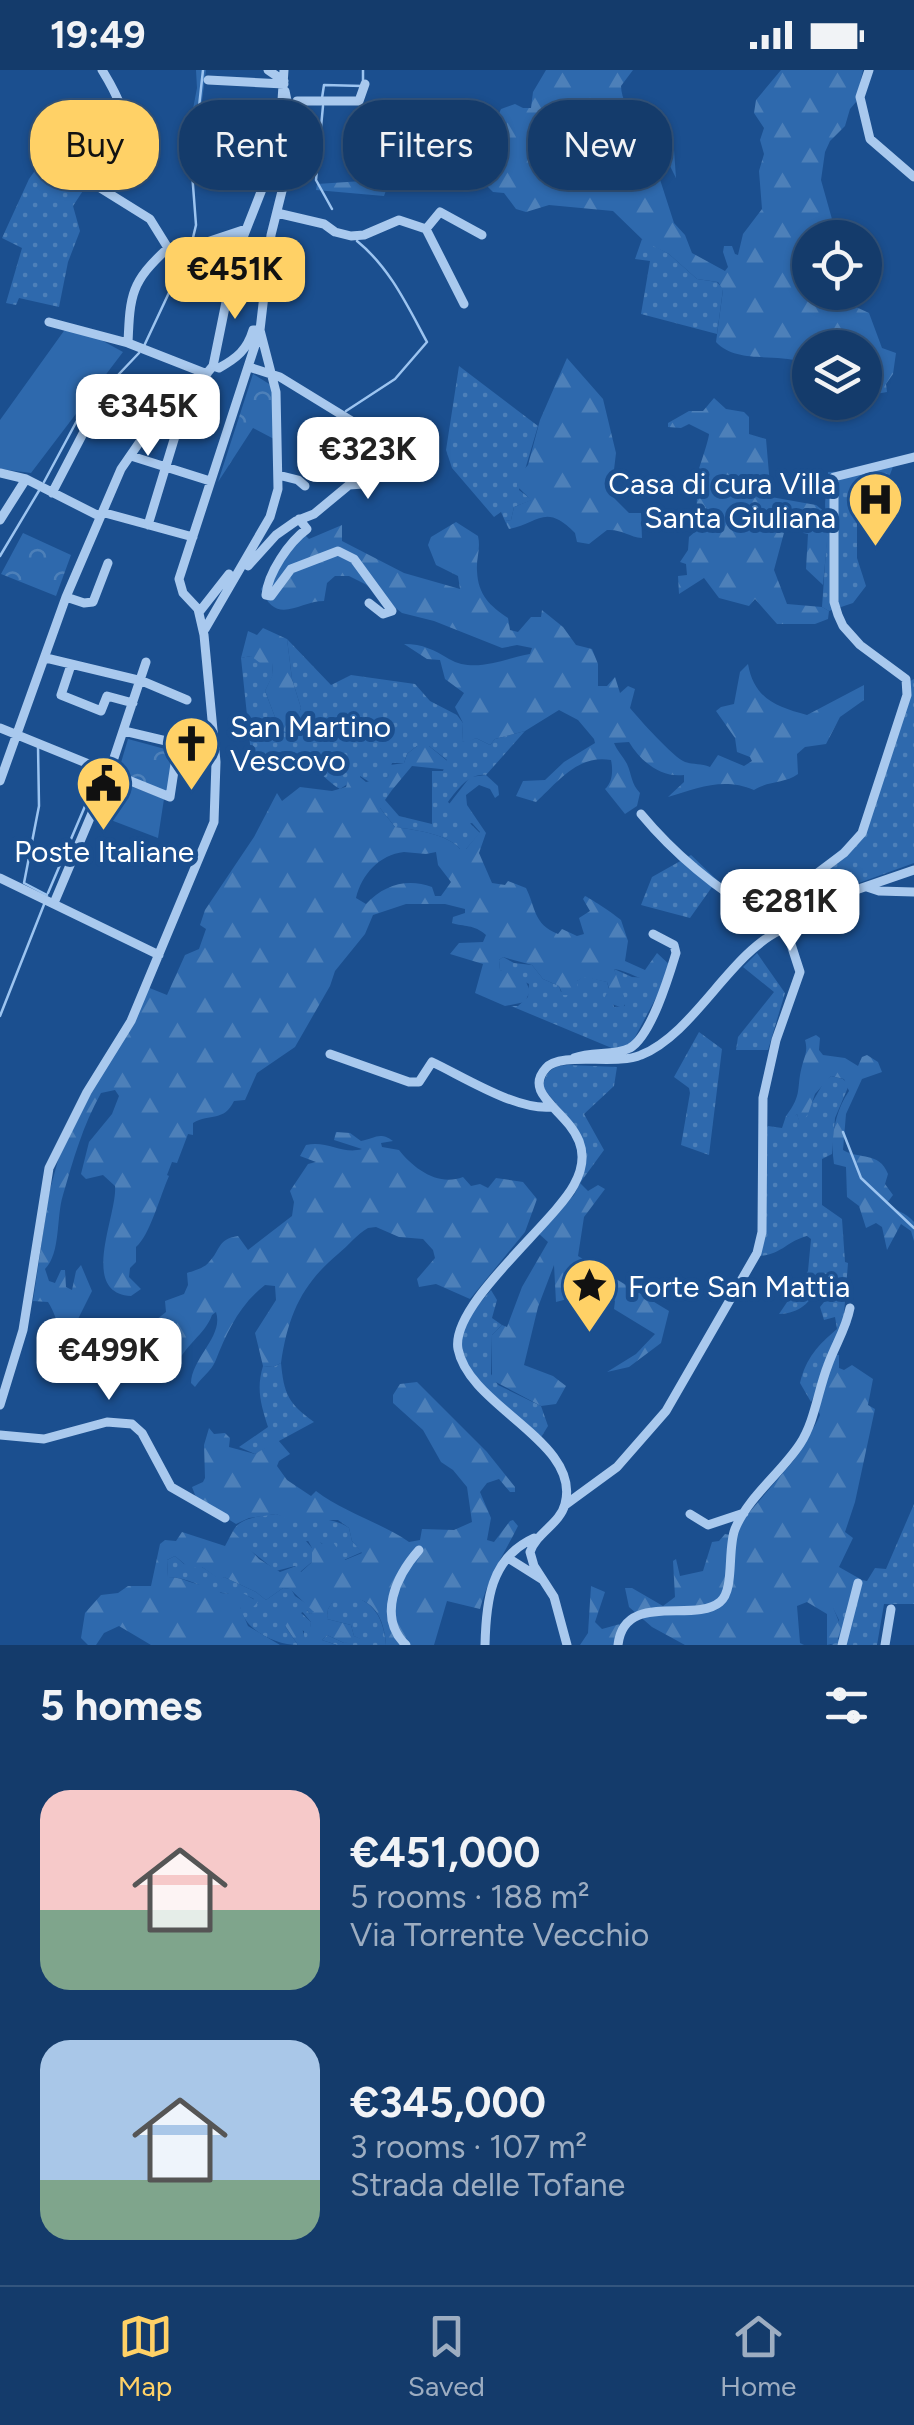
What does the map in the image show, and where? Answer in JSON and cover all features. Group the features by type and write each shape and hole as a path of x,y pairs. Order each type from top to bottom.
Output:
{"street":[{"path":"102,70 123,113 126,140 121,157 101,175 97,186 150,219 168,248"},
{"path":"268,70 284,81"},
{"path":"868,70 860,97 870,139 914,177"},
{"path":"208,80 284,81"},
{"path":"0,781 66,598 116,478 150,427 188,397 210,370 235,258 279,146 284,81"},
{"path":"323,101 359,102 365,84"},
{"path":"0,1404 23,1330 49,1168 87,1092 131,1021 214,822 217,781 204,633 199,610 179,583 260,330 282,190"},
{"path":"426,229 440,212 482,234"},
{"path":"128,343 134,286 140,274 168,248 190,247 275,218 324,224 351,236 364,235 399,220 426,229 464,304"},
{"path":"49,322 210,370 238,357 247,348 253,330 260,330"},
{"path":"204,633 270,517 278,475 278,418 272,373 260,330"},
{"path":"204,633 250,564 276,534 314,514 350,485 363,484 376,468 364,432 355,423 272,373 249,367"},
{"path":"148,525 188,397"},
{"path":"52,493 89,422"},
{"path":"131,456 210,481"},
{"path":"565,1505 616,1466 666,1412 757,1253 762,1232 763,1098 776,1040 800,972 780,912 787,898 844,854 862,834 908,695 906,679 860,645 838,615 834,602 834,477 914,457"},
{"path":"0,473 26,480 99,515 193,537"},
{"path":"278,475 305,486"},
{"path":"0,520 26,480"},
{"path":"300,519 307,529 296,537 266,595 271,596 291,569 321,554 338,551 354,559 392,612 383,614 369,603"},
{"path":"66,598 93,602 108,563"},
{"path":"199,610 229,574"},
{"path":"199,610 212,613"},
{"path":"46,658 142,681 187,700"},
{"path":"48,900 110,773 146,662"},
{"path":"71,666 61,695 100,711 107,696 133,703"},
{"path":"0,728 170,797 175,764"},
{"path":"124,731 215,748"},
{"path":"641,814 671,850 748,909 786,928"},
{"path":"567,1645 561,1614 530,1559 530,1552 537,1538 560,1516 568,1487 558,1462 482,1388 462,1360 457,1343 460,1327 470,1312 531,1234 566,1198 581,1170 584,1159 580,1138 542,1094 543,1072 556,1061 624,1061 644,1054 680,1025 760,943 849,893 914,870"},
{"path":"0,878 158,957"},
{"path":"866,887 914,892"},
{"path":"572,1060 584,1054 628,1048 641,1036 676,953 674,945 654,934"},
{"path":"330,1054 408,1082 419,1082 432,1062 502,1095 542,1108 552,1107"},
{"path":"618,1645 626,1622 639,1616 671,1608 710,1608 722,1601 728,1591 734,1531 803,1440 850,1308"},
{"path":"0,1436 44,1439 107,1422 132,1424 142,1433 171,1486 226,1518"},
{"path":"690,1514 708,1526 744,1513"},
{"path":"484,1645 492,1582 508,1558 530,1538 537,1538"},
{"path":"406,1645 390,1622 397,1583 419,1550"},
{"path":"508,1558 544,1580"},
{"path":"842,1645 858,1583"},
{"path":"884,1645 892,1610"}],"green space":[{"path":"196,70 206,70 202,100 195,100"},
{"path":"546,70 633,70 621,86 624,100 532,100"},
{"path":"781,70 863,70 856,102 845,126 825,152 821,180 832,220 792,220 792,310 862,310 869,313 875,330 792,330 792,360 745,356 724,349 716,342 723,290 718,282 697,279 669,254 645,242 613,211 549,205 526,212 516,209 504,193 491,190 508,190 508,106 515,104 528,108 528,190 663,190 674,223 685,235 692,253 725,271 728,267 724,246 732,246 738,255 743,234 762,209 759,171 764,154 760,140 764,128 754,113 756,100"},
{"path":"672,136 673,136 676,178 672,170"},
{"path":"29,179 30,190 83,190 73,206 80,231 68,262 59,307 19,298 16,305 6,303 22,248 2,238"},
{"path":"343,182 343,190 386,190 384,196 316,190 323,190 323,184"},
{"path":"642,239 669,254 697,279 717,282 723,289 717,334 641,314 650,261 635,259"},
{"path":"66,328 94,336 123,352 31,473 0,469 0,420"},
{"path":"882,348 896,353 887,392 882,393"},
{"path":"567,358 603,399 616,453 611,495 629,513 641,513 642,538 607,530 589,544 577,542 575,533 565,524 549,517 509,529 505,521 511,520 514,507 531,500 517,486 518,476 528,465 540,420"},
{"path":"459,366 538,426 519,490 532,500 514,507 511,520 505,521 501,512 494,517 452,468 446,450"},
{"path":"253,374 274,387 274,439 253,428 218,482"},
{"path":"714,398 726,409 744,412 749,417 749,434 766,439 771,497 816,505 825,512 828,531 823,585 806,569 808,534 785,529 774,570 787,604 822,607 829,611 828,619 815,624 777,624 755,599 749,606 719,598 704,578 679,594 678,576 687,575 686,564 680,562 688,550 689,537 696,531 694,482 709,434 689,424 681,428 668,427 668,423 689,411 703,411"},
{"path":"896,459 872,521 857,520 857,558 866,586 853,603 829,611 822,607 828,472 864,471"},
{"path":"456,522 478,536 480,587 491,604 508,618 510,630 518,632 531,617 541,617 542,610 563,627 576,645 592,649 598,664 598,686 607,686 615,677 620,693 628,686 635,689 630,708 685,762 710,767 718,755 744,766 752,761 737,752 735,738 716,711 734,704 740,672 748,664 761,693 796,712 807,715 864,685 864,700 840,717 826,744 805,747 797,754 798,774 754,790 721,784 668,797 684,782 684,775 667,774 652,767 629,742 614,743 640,793 637,806 625,814 605,789 612,775 611,760 579,765 536,802 516,796 523,781 545,780 564,762 595,743 594,739 578,720 559,710 525,731 495,739 490,745 476,738 467,743 462,741 463,723 455,707 464,693 445,679 440,660 427,659 404,644 423,646 469,665 530,654 532,648 502,648 434,621 402,613 349,576 335,576 327,583 324,601 289,609 274,607 261,589 299,529 309,539 342,525 342,541 404,573 460,589 458,576 436,565 428,545 431,537"},
{"path":"23,533 71,555 56,596 1,574"},
{"path":"263,628 287,639 292,679 301,708 291,734 280,730 265,691 273,674 272,663 260,663 251,656 241,658 248,631 257,635"},
{"path":"287,639 331,685 351,675 415,684 430,701 457,715 463,723 462,741 476,738 490,745 495,739 525,731 486,775 469,779 448,802 480,833 466,849 439,836 395,827 380,808 380,790 392,790 385,800 399,816 432,824 432,771 443,771 447,760 429,746 417,746 407,754 404,763 392,763 388,777 371,783 360,776 340,789 293,752 278,753 255,766 252,763 241,658 251,656 272,662 273,675 265,691 280,730 291,733 301,708 292,679"},
{"path":"914,679 914,863 856,884 800,919 782,899 860,833 906,683"},
{"path":"128,739 176,752 167,792 118,773"},
{"path":"417,746 429,746 451,764 450,770 412,766 392,790 380,790 380,808 395,827 439,836 466,849 480,832 472,823 462,826 446,808 470,777 486,775 498,786 499,795 495,798 490,789 479,785 466,795 467,805 486,833 479,853 492,883 505,885 508,881 526,888 536,915 558,934 562,929 577,936 584,934 579,918 590,911 585,896 621,920 628,941 625,961 645,970 657,953 672,967 664,981 658,982 614,969 626,1002 623,1008 603,1001 609,988 607,982 584,977 577,981 577,995 563,995 559,986 543,979 532,965 503,957 499,960 500,970 524,977 530,991 525,1002 505,1006 475,993 483,964 450,954 459,943 483,942 486,935 473,927 452,923 453,917 465,913 465,909 445,904 406,904 373,915 365,934 335,971 295,1047 257,1073 245,1100 234,1101 221,1115 193,1123 193,1135 188,1134 177,1163 172,1162 150,1225 136,1247 136,1262 129,1277 141,1289 131,1296 115,1292 103,1267 115,1186 103,1175 86,1179 81,1174 89,1142 112,1114 119,1096 115,1090 101,1093 75,1156 61,1204 54,1254 45,1269 49,1281 55,1283 61,1270 65,1270 66,1287 72,1290 81,1265 92,1291 73,1329 82,1346 98,1352 104,1346 99,1324 103,1320 128,1329 142,1319 156,1320 166,1312 165,1301 184,1294 187,1273 207,1264 226,1240 238,1236 248,1250 292,1216 294,1202 290,1191 308,1164 316,1162 300,1156 306,1145 362,1149 334,1140 336,1132 350,1133 361,1141 388,1138 393,1141 381,1143 382,1147 399,1150 435,1178 463,1177 471,1186 480,1184 488,1188 496,1178 523,1182 537,1199 525,1232 470,1299 436,1284 419,1287 417,1279 435,1258 423,1239 368,1228 326,1265 306,1289 293,1315 281,1363 273,1367 263,1366 255,1333 276,1300 275,1286 265,1285 241,1310 213,1365 195,1387 191,1383 193,1373 216,1330 216,1312 176,1367 150,1369 146,1380 135,1380 129,1365 74,1359 48,1302 33,1301 49,1193 62,1146 147,987 167,995 185,955 199,949 206,929 200,925 205,910 254,837 277,793 282,801 300,787 332,791 346,787 351,771 361,770 360,777 366,782 388,777 390,765 404,763 407,754","holes":["404,852 436,852 438,865 451,882 441,896 435,896 432,887 405,883 380,892 366,904 356,898 367,874 379,862"]},
{"path":"110,778 164,799 158,838 95,814"},
{"path":"691,855 717,880 690,918 641,905 652,877"},
{"path":"757,953 785,993 768,1050 736,1050 738,1037 774,992 743,967"},
{"path":"503,957 532,965 543,979 559,986 561,992 584,976 607,982 614,1007 625,1006 614,969 632,977 666,979 626,1054 511,1006 518,1006 528,997 529,984 500,970 499,960"},
{"path":"699,1032 722,1049 709,1155 681,1145 690,1093 674,1077"},
{"path":"816,1035 823,1055 845,1058 858,1066 867,1055 878,1062 882,1072 862,1079 846,1114 843,1150 874,1159 884,1167 888,1174 885,1184 893,1195 887,1203 914,1222 914,1241 911,1231 901,1224 887,1250 882,1227 876,1223 866,1228 859,1206 847,1197 846,1167 834,1164 833,1155 837,1116 849,1091 844,1079 831,1076 815,1094 800,1125 797,1114 793,1118 786,1116 797,1096 805,1040"},
{"path":"568,1065 617,1067 614,1086 584,1114 604,1150 580,1183 585,1167 583,1141 543,1087 551,1070"},
{"path":"831,1076 849,1085 835,1118 832,1154 822,1159 822,1205 842,1219 848,1263 844,1314 851,1322 811,1402 800,1383 814,1353 837,1329 835,1317 824,1320 820,1307 832,1292 821,1286 803,1306 779,1314 808,1271 811,1239 800,1238 759,1256 760,1137 768,1126 782,1128 786,1116 797,1114 800,1123"},
{"path":"580,1183 588,1191 598,1185 605,1189 584,1217 578,1256 669,1311 661,1343 629,1367 607,1372 636,1354 655,1334 614,1309 615,1301 606,1291 592,1293 588,1300 571,1298 556,1302 554,1265 538,1307 524,1365 553,1376 566,1386 556,1404 541,1406 492,1380 492,1335 502,1325 507,1327 522,1287 548,1242 538,1233 574,1195"},
{"path":"491,1290 497,1300 492,1318 502,1325 492,1335 491,1374 498,1385 541,1406 548,1426 540,1439 489,1392 461,1350 466,1323"},
{"path":"833,1354 839,1355 839,1368 844,1370 852,1365 873,1379 868,1405 875,1409 845,1532 853,1538 839,1567 862,1580 851,1613 833,1607 841,1627 837,1643 827,1645 827,1614 807,1602 797,1606 800,1643 804,1645 685,1645 652,1627 629,1607 625,1588 663,1606 675,1597 673,1561 676,1559 680,1576 703,1571 712,1542 730,1535 794,1460 814,1427 820,1415 814,1399"},
{"path":"281,1363 289,1397 314,1422 255,1454 239,1447 268,1427 260,1397 261,1374 263,1366"},
{"path":"417,1382 487,1452 515,1487 515,1492 510,1492 499,1479 487,1483 480,1492 491,1518 487,1540 494,1542 510,1521 518,1526 480,1609 447,1601 434,1645 386,1645 378,1614 365,1602 346,1598 334,1600 327,1619 351,1625 354,1636 361,1639 359,1642 344,1643 327,1635 322,1640 337,1645 298,1645 278,1615 286,1611 308,1639 311,1622 300,1609 314,1612 290,1589 283,1588 266,1600 224,1577 220,1580 202,1567 188,1567 175,1556 167,1560 168,1577 210,1585 221,1593 238,1590 258,1602 252,1608 240,1607 248,1626 280,1645 151,1645 119,1626 104,1633 96,1645 88,1645 81,1638 85,1613 101,1595 118,1593 128,1586 151,1586 160,1544 165,1540 176,1541 182,1532 225,1546 233,1531 259,1559 280,1572 296,1566 301,1572 312,1562 312,1548 306,1537 316,1537 322,1544 331,1539 345,1560 362,1553 352,1541 349,1528 338,1520 290,1520 276,1514 236,1524 197,1500 192,1487 205,1478 204,1445 209,1428 214,1434 225,1433 230,1438 229,1447 255,1454 278,1440 290,1454 277,1466 287,1480 311,1496 316,1491 409,1542 420,1540 422,1529 454,1530 472,1522 467,1487 441,1462 423,1430 393,1403 400,1384"},
{"path":"914,1504 914,1604 884,1604 877,1645 831,1645 839,1639 839,1620 832,1606 851,1612 862,1580 867,1581 875,1568 886,1569"},
{"path":"276,1514 340,1523 349,1528 352,1541 362,1552 344,1560 320,1542 306,1541 312,1548 313,1561 300,1572 295,1566 276,1571 240,1542 233,1531 246,1520"},
{"path":"175,1556 184,1564 202,1567 266,1600 283,1588 291,1589 313,1608 314,1613 301,1613 311,1622 309,1639 304,1639 304,1631 285,1626 298,1645 271,1639 254,1629 243,1615 240,1607 248,1607 254,1599 168,1577 167,1560"},
{"path":"591,1586 605,1592 595,1622 602,1629 620,1624 617,1645 580,1645 588,1633"},
{"path":"346,1596 364,1601 376,1612 386,1645 337,1645 322,1640 327,1635 344,1643 360,1639 354,1636 351,1625 327,1619 334,1599"}],"waterway":[{"path":"192,242 196,225 192,172 203,70"},
{"path":"322,98 324,85 363,86 363,70"},
{"path":"322,190 332,209"},
{"path":"346,411 395,379 427,342 388,275 357,241"},
{"path":"144,346 189,250"},
{"path":"44,482 80,415 139,353"},
{"path":"0,556 40,489"},
{"path":"38,745 39,806 24,883 47,895"},
{"path":"48,893 100,771"},
{"path":"0,1016 45,902"},
{"path":"843,1132 861,1178 914,1228"}],"place":[{"name":"Casa di cura Villa Santa Giuliana","path":"875,549"},
{"name":"San Martino Vescovo","path":"191,792"},
{"name":"Poste Italiane","path":"104,832"},
{"name":"Forte San Mattia","path":"589,1335"}]}
